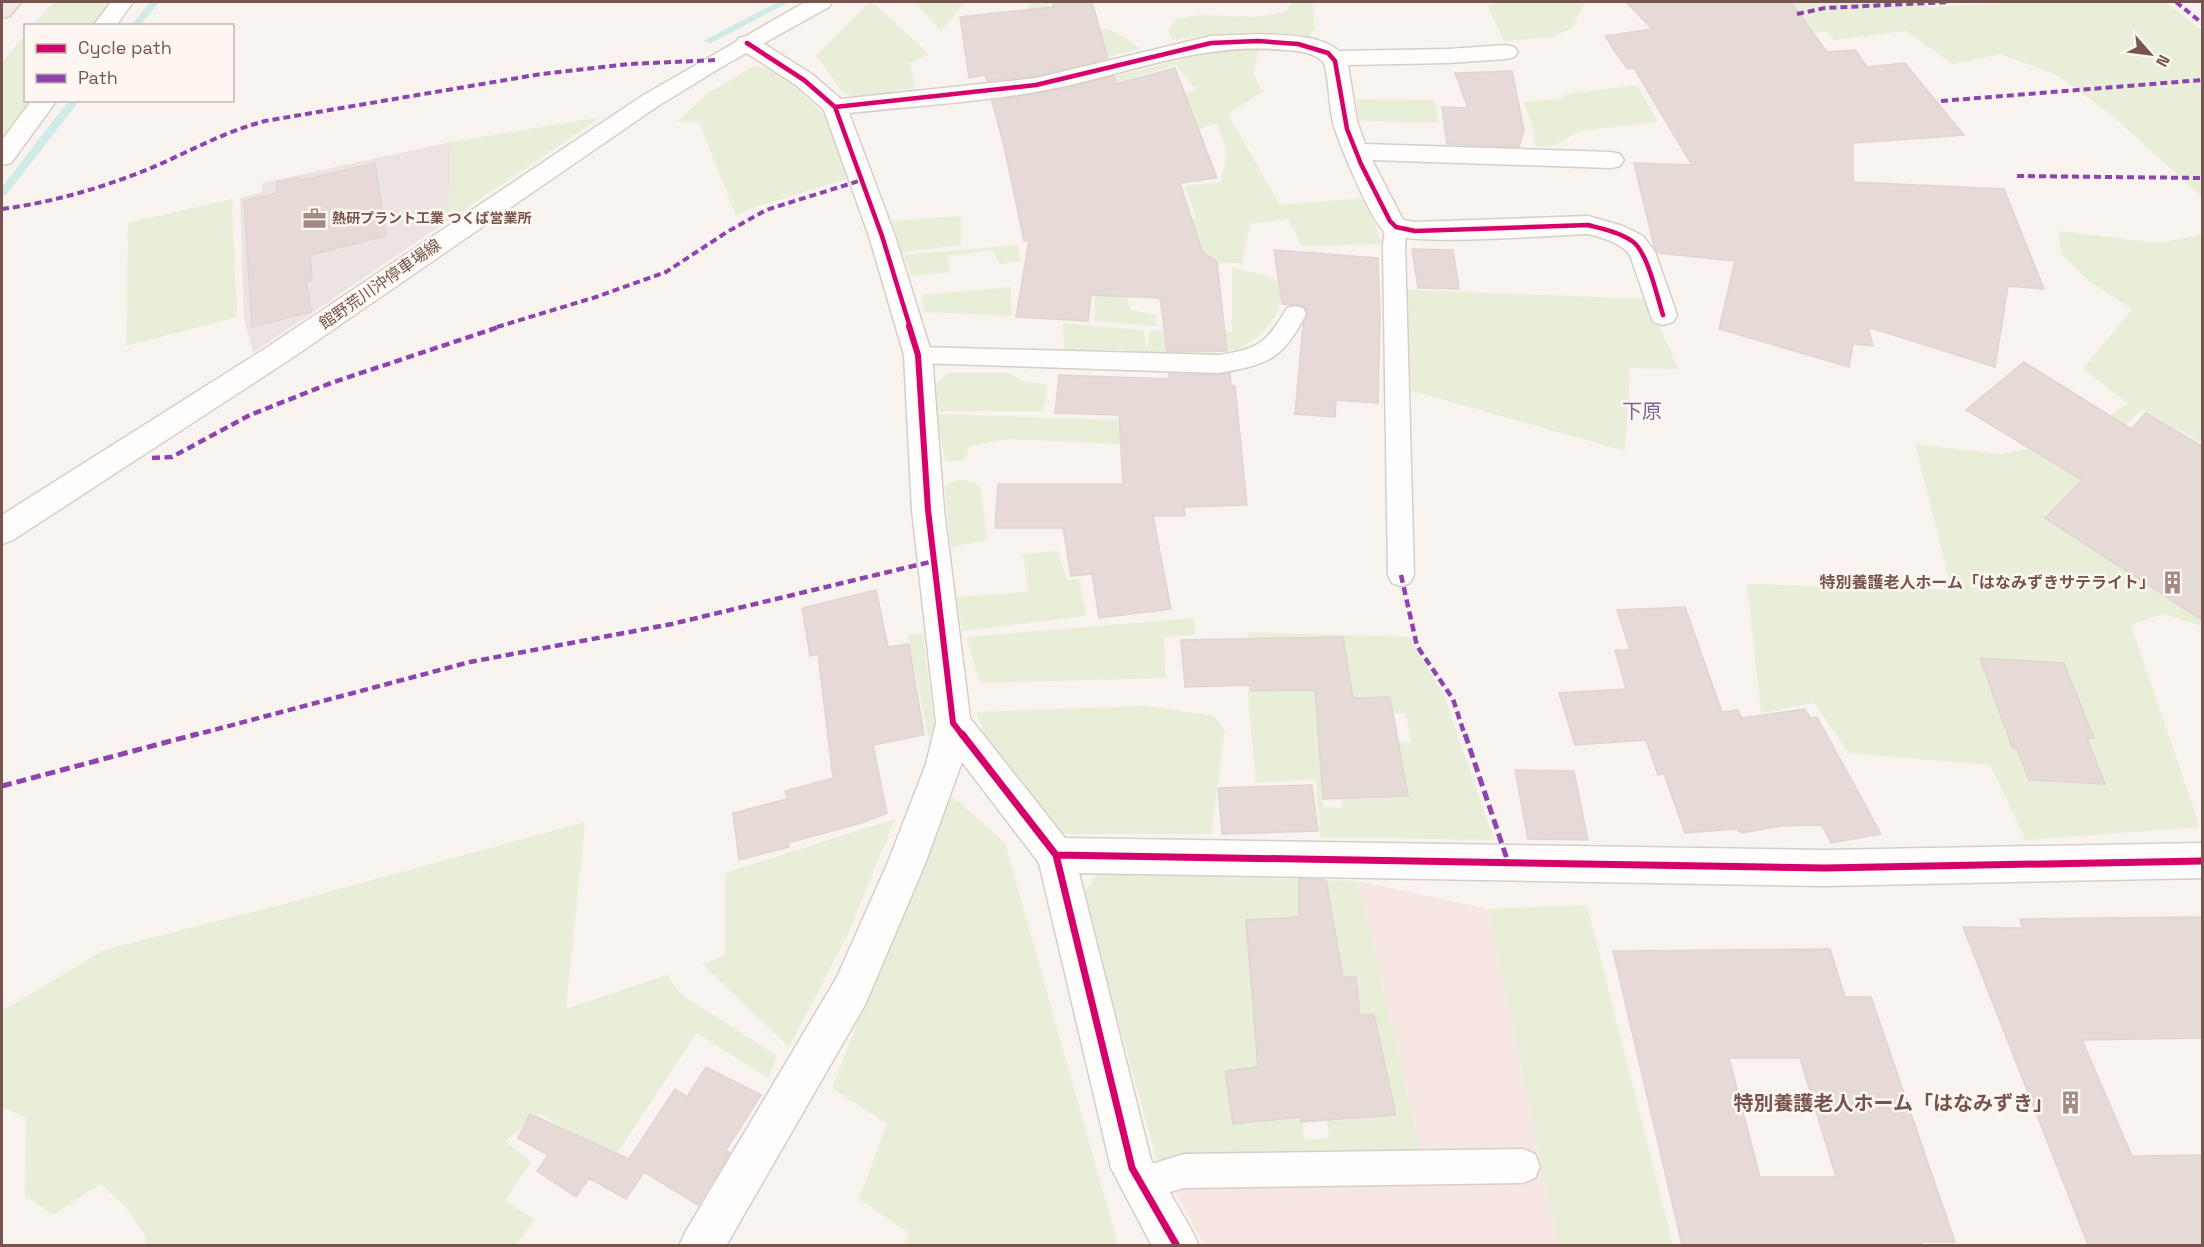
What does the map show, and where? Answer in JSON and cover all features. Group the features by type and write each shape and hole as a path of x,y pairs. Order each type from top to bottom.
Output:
{"highway":[{"path":"2,11 10,2"}],"street":[{"path":"106,24 123,2"},
{"name":"館野荒川沖停車場線","path":"2,531 279,354 650,101 821,2"},
{"path":"835,107 1036,85 1211,43 1239,41 1295,44 1448,56 1506,52"},
{"path":"700,1245 851,991 911,853 944,764 953,723 928,510 918,355 882,236 835,107 821,90 747,43"},
{"path":"1329,47 1346,128 1390,221 1396,227 1415,231 1454,231 1588,225 1614,232 1634,242 1642,252 1664,315"},
{"path":"2,157 43,102"},
{"path":"1357,152 1611,160"},
{"path":"953,723 1056,855 1132,1168 1177,1245"},
{"path":"1056,855 1824,868 2202,861"}],"lane":[{"path":"1396,227 1394,257 1401,576"},
{"path":"918,355 1219,364 1261,357 1283,338 1295,314"},
{"path":"1141,1183 1184,1171 1523,1166"}],"shaded area":[{"path":"451,142 449,220 253,353 244,318 240,198 262,192 262,183"},
{"path":"1358,881 1488,909 1558,1245 1204,1245 1157,1161 1421,1151"}],"green space":[{"path":"54,2 111,2 92,24 34,24"},
{"path":"869,2 872,2 929,54 910,63 915,88 858,98 843,93 816,55"},
{"path":"914,2 969,2 964,4 941,31"},
{"path":"1028,2 1049,2 1057,32 1101,28 1119,34 1140,49 1042,72"},
{"path":"1291,2 1312,2 1315,28 1309,36 1241,33 1173,40 1168,30 1177,19 1198,15 1254,17 1288,11"},
{"path":"1502,2 1585,2 1572,28 1553,37 1504,41 1487,5"},
{"path":"1760,2 1920,2 1930,7 2020,2 2166,2 2202,31 2202,197 2108,112 2056,75 2001,54 1953,64 1906,31 1834,40 1827,32 1780,33 1777,13"},
{"path":"24,35 24,102 29,102 2,136 2,63"},
{"path":"1236,46 1260,47 1253,73 1262,92 1228,114 1280,205 1365,198 1382,244 1302,246 1288,219 1250,224 1242,263 1137,264 1149,224 1196,218 1185,186 1221,182 1227,152 1217,123 1176,136 1160,103 1196,90 1176,65 1115,83 1064,89"},
{"path":"756,65 789,79 826,117 847,179 752,208 736,216 699,122 677,122 707,94"},
{"path":"1637,85 1658,122 1579,131 1554,146 1535,147 1532,124 1524,102 1560,99 1567,94"},
{"path":"1356,99 1434,100 1439,123 1359,121"},
{"path":"601,117 449,220 451,142"},
{"path":"232,199 237,317 126,346 128,223"},
{"path":"961,216 961,245 902,252 892,221"},
{"path":"2059,231 2158,243 2202,234 2202,443 2142,410 2099,449 2202,507 2202,544 2088,474 2045,518 2202,620 2202,626 2163,614 2131,625 2200,827 2026,840 1990,765 1849,753 1814,703 1761,713 1747,584 1952,590 1915,444 2000,454 2056,445 2090,430 2128,403 2083,369 2132,309 2089,281 2061,254"},
{"path":"1018,245 1021,261 1000,264 992,250 947,256 950,272 912,276 903,255"},
{"path":"1232,268 1262,274 1286,284 1276,316 1260,336 1237,350 1183,356 1147,352 1132,354 1123,349 1064,353 1063,323 1143,330 1147,350 1150,330 1232,332"},
{"path":"1011,287 1012,316 925,312 922,295"},
{"path":"1096,287 1117,287 1127,297 1130,310 1156,315 1157,326 1094,321"},
{"path":"1407,290 1648,299 1678,369 1630,368 1625,451 1409,390"},
{"path":"948,373 1010,373 1024,382 1047,384 1043,411 935,411 935,386"},
{"path":"936,414 1118,420 1120,444 1009,439 970,446 964,461 945,461"},
{"path":"962,480 974,482 980,487 988,540 951,547 945,487 951,482"},
{"path":"1058,551 1067,580 1080,579 1086,616 962,631 956,597 1028,592 1023,554"},
{"path":"1194,618 1195,635 1164,637 1165,678 980,683 966,637"},
{"path":"1248,632 1409,637 1444,695 1494,840 1320,837 1316,779 1256,783 1248,697","holes":["1343,637 1347,664 1299,638","1389,697 1393,713 1406,713 1411,742 1398,742 1407,796 1341,798 1343,808 1323,807 1322,798 1327,797 1326,742 1318,739 1317,714"]},
{"path":"923,633 934,728 933,734 928,737 908,635"},
{"path":"1145,706 1214,716 1225,731 1211,834 1063,834 985,735 976,712"},
{"path":"947,791 1005,843 1118,1245 904,1245 909,1233 859,1199 887,1124 832,1088"},
{"path":"895,819 849,932 789,1047 702,964 725,955 725,873"},
{"path":"585,822 566,1009 667,975 681,994 777,1056 768,1078 697,1033 610,1164 540,1113 505,1141 531,1162 505,1200 534,1220 516,1245 145,1245 146,1237 125,1206 100,1184 53,1215 25,1196 26,1118 2,1107 2,1011 104,950 277,906"},
{"path":"1098,873 1358,881 1421,1151 1157,1161 1083,894","holes":["1329,895 1341,965 1253,1009 1246,920 1299,917 1299,896","1374,1014 1395,1115 1335,1121 1320,1043 1345,1017","1287,1064 1295,1117 1233,1123 1226,1071","1326,1113 1329,1138 1304,1140 1301,1114"]},
{"path":"1587,905 1673,1245 1558,1245 1488,909"}],"building":[{"path":"1052,2 1092,2 1108,58 1036,76 987,81 985,75 969,78 960,17 1054,7"},
{"path":"1626,2 1791,2 1827,52 1855,50 1867,67 1905,63 1964,135 1853,143 1853,182 2004,189 2044,289 2008,286 1995,367 1868,327 1873,346 1853,344 1849,367 1719,329 1735,261 1658,253 1654,246 1634,163 1692,165 1634,68 1627,69 1605,36 1652,29"},
{"path":"1175,68 1217,178 1180,183 1202,251 1217,262 1227,351 1167,351 1160,298 1091,295 1088,321 1016,317 1029,240 1024,241 992,101 1067,88 1114,76 1116,84"},
{"path":"1512,71 1524,130 1519,147 1447,144 1442,107 1468,108 1455,73"},
{"name":"熱研プラント工業 つくば営業所","path":"375,163 386,236 310,255 312,280 306,281 311,312 252,327 244,201 277,193 277,182 299,177 303,180"},
{"path":"1412,249 1453,250 1459,289 1418,288"},
{"path":"1274,250 1378,258 1380,315 1378,403 1336,400 1335,417 1295,414 1303,324 1308,313 1304,306 1282,304"},
{"path":"2024,362 2131,429 2146,413 2202,446 2202,620 2045,518 2082,480 1966,410"},
{"path":"1230,373 1231,385 1235,386 1247,505 1184,507 1185,516 1153,516 1171,609 1099,618 1092,574 1071,576 1063,528 995,528 998,484 1123,484 1119,415 1055,413 1059,375 1170,379 1169,374 1219,375"},
{"path":"876,590 888,647 909,644 924,735 873,745 887,813 861,823 788,843 789,847 739,860 733,813 787,799 785,791 833,778 818,654 810,656 802,608"},
{"path":"1685,607 1722,712 1738,710 1742,718 1805,709 1810,718 1817,717 1881,834 1831,843 1822,825 1779,826 1742,833 1736,829 1685,833 1664,774 1658,775 1646,740 1575,745 1559,693 1626,689 1615,650 1630,650 1617,610"},
{"path":"1343,637 1353,698 1390,697 1408,796 1323,799 1315,690 1251,691 1251,685 1185,687 1181,640"},
{"path":"1980,658 2064,663 2094,738 2087,738 2105,784 2029,780 2017,749 2012,747"},
{"path":"1515,770 1574,771 1588,840 1528,839"},
{"path":"1312,785 1318,831 1222,834 1218,788"},
{"path":"1299,879 1326,880 1343,977 1356,977 1360,1015 1374,1014 1396,1115 1301,1122 1301,1117 1233,1124 1225,1071 1258,1067 1246,920 1299,917"},
{"name":"特別養護老人ホーム「はなみずき」","path":"2202,917 2202,1038 2082,1040 2132,1156 2202,1155 2202,1245 2088,1245 1963,927 2022,928 2020,919"},
{"path":"1830,949 1845,997 1871,997 1955,1242 1921,1242 1922,1245 1682,1245 1613,951","holes":["1729,1058 1800,1058 1836,1177 1760,1177"]},
{"path":"706,1067 761,1095 726,1150 730,1153 698,1205 644,1172 626,1199 589,1178 576,1197 537,1171 548,1155 518,1138 530,1114 629,1159 675,1089 687,1097"}],"waterway":[{"path":"137,24 154,2"},
{"path":"708,41 784,2"},
{"path":"2,193 73,102"}],"marked path":[{"path":"1797,14 1825,8 1949,2"},
{"path":"2176,2 2202,23"},
{"path":"2,209 38,203 96,187 150,168 222,134 265,121 453,88 585,68 717,60"},
{"path":"1941,101 2202,80"},
{"path":"2017,176 2202,178"},
{"path":"152,458 172,457 250,415 331,383 455,340 596,297 666,272 727,232 766,210 862,180"},
{"path":"2,786 470,662 672,624 934,561"},
{"path":"1401,575 1417,646 1453,699 1508,862"}],"cycle path":[{"path":"835,107 1036,85 1211,43 1278,42 1315,47 1328,53 1335,61 1345,121 1351,141 1390,221 1396,227 1415,231 1588,225 1614,232 1634,242 1642,252 1663,315"},
{"path":"747,43 804,80 835,107 882,236 918,355 928,510 953,723 1056,855 1132,1168 1177,1246"},
{"path":"1056,855 1825,868 2202,861"}],"place":[{"name":"熱研プラント工業 つくば営業所","path":"314,218"},
{"name":"特別養護老人ホーム「はなみずきサテライト」","path":"2173,582"},
{"name":"特別養護老人ホーム「はなみずき」","path":"2071,1103"}],"district":[{"name":"下原","path":"1642,411"}]}
